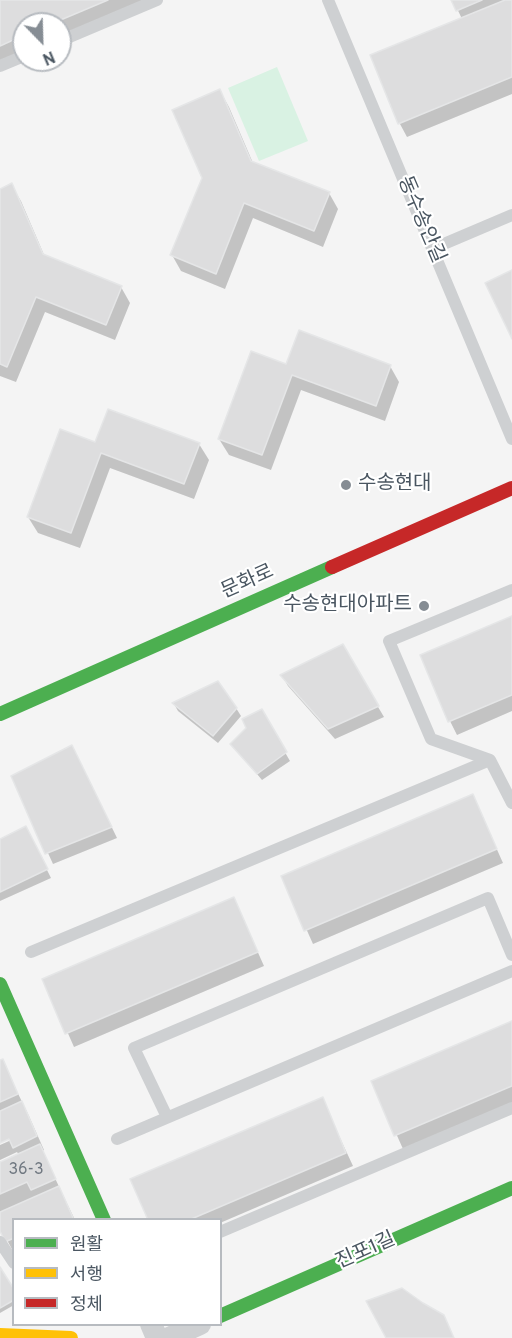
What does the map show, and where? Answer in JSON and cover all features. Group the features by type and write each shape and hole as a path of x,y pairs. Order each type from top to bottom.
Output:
{"street":[{"name":"문화로","path":"0,714 512,488"},
{"path":"0,984 9,1029 103,1218"},
{"name":"진포1길","path":"222,1315 512,1188"},
{"path":"169,1338 196,1326"},
{"path":"0,1335 70,1338"}],"lane":[{"path":"72,36 157,0"},
{"name":"동수송안길","path":"328,0 512,439"},
{"path":"432,249 512,215"},
{"path":"512,590 389,641 430,739 490,759 512,803"},
{"path":"31,952 490,759"},
{"path":"167,1117 134,1048 488,898 512,955"},
{"path":"117,1139 512,971"},
{"path":"222,1231 512,1108"},
{"path":"0,1242 12,1260"}],"green space":[{"path":"277,67 308,141 259,161 228,88"}],"building":[{"path":"0,0 108,0 72,15 72,12 12,12 12,40 0,46"},
{"path":"451,0 482,0 456,11"},
{"path":"505,0 512,0 512,77 398,124 370,55"},
{"path":"220,89 251,161 330,192 314,231 244,203 216,274 170,255 202,178 172,110"},
{"path":"12,183 43,254 122,286 106,325 36,297 7,367 0,364 0,189"},
{"path":"512,270 512,339 485,283"},
{"path":"299,330 391,365 376,406 292,375 262,455 218,439 251,351 286,364"},
{"path":"108,409 200,443 184,484 101,453 71,533 27,517 60,429 95,442"},
{"path":"512,616 512,695 448,722 420,655"},
{"path":"343,644 379,706 328,729 280,675"},
{"path":"218,681 237,708 213,736 172,703"},
{"path":"262,709 287,752 257,774 230,744 246,728 242,719"},
{"path":"72,745 112,827 45,854 11,776"},
{"path":"473,794 497,849 304,931 281,876"},
{"path":"26,826 48,869 0,892 0,839"},
{"path":"234,897 258,952 65,1034 42,979"},
{"path":"512,1021 512,1086 394,1136 371,1081"},
{"path":"3,1059 18,1094 0,1102 0,1060"},
{"path":"323,1097 346,1153 194,1218 147,1218 130,1179"},
{"path":"22,1101 37,1136 13,1148 9,1139 0,1143 0,1111"},
{"path":"40,1144 56,1179 31,1190 27,1182 0,1194 0,1162"},
{"path":"59,1186 73,1218 12,1218 12,1239 5,1242 0,1231 0,1212"},
{"path":"0,1267 12,1286 12,1301 0,1308"},
{"path":"402,1288 444,1315 454,1338 386,1338 366,1301"}],"traffic: fast":[{"path":"0,714 332,567"},
{"path":"0,984 103,1218"},
{"path":"222,1315 512,1188"}],"traffic: slow":[{"path":"0,1335 71,1338"}],"traffic: jam":[{"path":"332,567 512,488"}],"place":[{"name":"수송현대","path":"346,485"},
{"name":"수송현대아파트","path":"424,606"}]}
